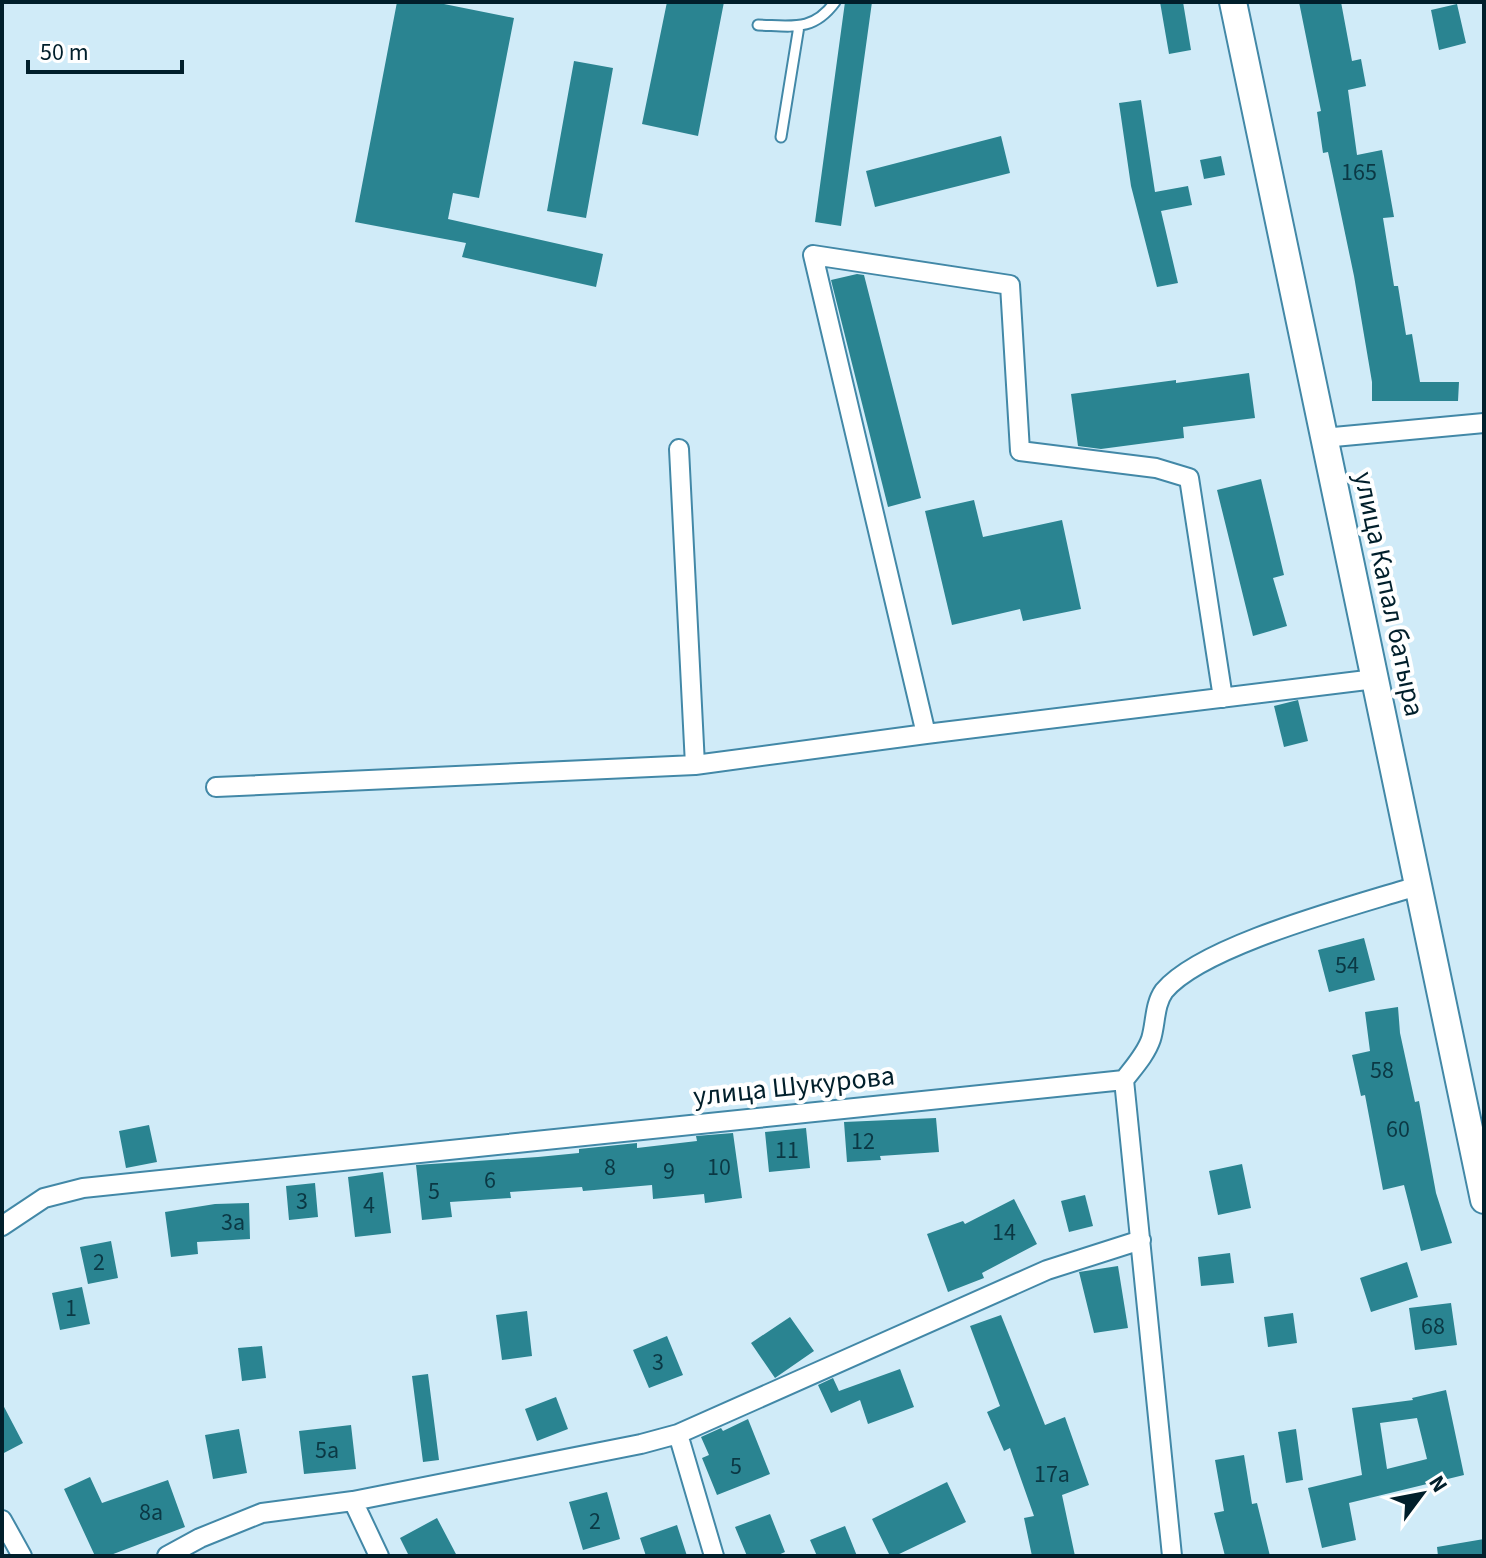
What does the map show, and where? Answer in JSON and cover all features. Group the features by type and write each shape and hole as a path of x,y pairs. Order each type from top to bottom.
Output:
{"main road":[{"name":"улица Капал батыра","path":"1233,2 1484,1200"}],"street":[{"path":"926,734 813,255 1010,285 1020,451 1156,468 1189,478 1223,698"},
{"path":"1323,438 1484,423"},
{"path":"679,449 695,765"},
{"path":"216,787 695,765 1375,679"},
{"path":"1172,1556 1124,1080 1146,1051 1152,1037 1158,1003 1164,992 1181,977 1241,944 1420,885"},
{"name":"улица Шукурова","path":"2,1226 44,1198 83,1188 1124,1080"},
{"path":"167,1556 200,1538 262,1513 353,1501 678,1434 1047,1270 1141,1240"},
{"path":"678,1434 714,1556"},
{"path":"353,1501 379,1556"},
{"path":"2,1520 22,1556"}],"lane":[{"path":"758,25 810,24 824,16 835,2"},
{"path":"781,137 799,26"}],"building":[{"path":"397,2 434,2 514,18 479,198 453,193 448,219 603,254 596,287 462,257 466,243 355,222"},
{"path":"667,2 724,2 698,136 642,124"},
{"path":"845,2 872,2 841,226 815,222"},
{"path":"1160,2 1183,2 1191,50 1169,54"},
{"path":"1299,2 1341,2 1352,61 1361,59 1366,86 1348,90 1357,155 1382,150 1394,217 1383,218 1406,335 1412,334 1420,382 1459,382 1458,401 1372,401 1372,382 1354,276 1328,152 1323,153 1317,112 1321,111"},
{"path":"1457,4 1466,43 1439,50 1431,10"},
{"path":"574,61 613,68 586,218 547,211"},
{"path":"1141,100 1155,192 1188,186 1192,205 1161,211 1178,283 1157,287 1131,186 1119,103"},
{"path":"1001,136 1010,173 875,207 866,171"},
{"path":"1221,156 1225,175 1204,179 1200,160"},
{"path":"864,275 921,498 888,507 831,280"},
{"path":"1249,373 1255,418 1183,427 1184,438 1101,449 1078,446 1071,394"},
{"path":"1261,479 1284,575 1273,578 1287,626 1253,636 1217,490"},
{"path":"974,500 983,537 1062,520 1081,609 1023,621 1020,609 952,625 925,511"},
{"path":"1298,700 1308,741 1284,747 1274,706"},
{"path":"1364,938 1375,980 1329,992 1318,950"},
{"path":"1398,1007 1400,1033 1415,1102 1419,1101 1436,1193 1452,1243 1421,1251 1404,1185 1383,1190 1365,1095 1361,1096 1352,1055 1370,1051 1365,1012"},
{"path":"936,1118 939,1152 847,1162 844,1122"},
{"path":"149,1125 157,1162 126,1168 119,1131"},
{"path":"806,1128 810,1168 769,1172 765,1132"},
{"path":"733,1133 742,1198 705,1203 704,1194 653,1199 652,1185 583,1191 582,1187 510,1192 511,1198 450,1202 452,1217 422,1220 416,1165 579,1153 579,1149 637,1143 637,1148 697,1141 696,1136"},
{"path":"1242,1164 1251,1208 1218,1215 1209,1171"},
{"path":"383,1172 391,1233 355,1237 348,1177"},
{"path":"315,1183 318,1217 289,1220 286,1186"},
{"path":"1085,1195 1093,1226 1069,1232 1061,1201"},
{"path":"1014,1199 1037,1244 982,1273 984,1278 948,1292 927,1234 963,1221 965,1224"},
{"path":"249,1203 250,1239 197,1242 198,1254 171,1257 165,1212 215,1204"},
{"path":"111,1241 118,1278 88,1284 80,1247"},
{"path":"1230,1253 1234,1283 1201,1286 1198,1257"},
{"path":"1407,1262 1418,1297 1371,1312 1360,1278"},
{"path":"1118,1266 1128,1328 1094,1333 1079,1272"},
{"path":"82,1287 90,1324 60,1330 52,1293"},
{"path":"1451,1303 1457,1345 1415,1350 1409,1308"},
{"path":"527,1311 532,1356 502,1360 496,1315"},
{"path":"1293,1313 1297,1343 1268,1347 1264,1317"},
{"path":"1001,1315 1045,1425 1065,1417 1089,1485 1062,1495 1075,1556 1032,1556 1024,1518 1034,1516 1010,1448 1004,1451 987,1412 1000,1406 970,1326"},
{"path":"790,1317 814,1351 775,1378 751,1343"},
{"path":"667,1336 683,1375 649,1388 633,1350"},
{"path":"262,1346 266,1378 242,1381 238,1348"},
{"path":"900,1369 914,1407 868,1424 860,1400 831,1413 818,1385 833,1378 839,1391"},
{"path":"428,1374 439,1460 423,1462 412,1376"},
{"path":"1446,1390 1464,1475 1349,1503 1356,1540 1322,1548 1308,1488 1362,1475 1352,1408","holes":["1417,1418 1427,1459 1387,1469 1380,1423"]},
{"path":"556,1397 568,1429 537,1441 525,1409"},
{"path":"2,1403 23,1443 2,1454"},
{"path":"748,1419 770,1474 717,1495 702,1458 709,1455 701,1437"},
{"path":"351,1425 356,1469 304,1474 299,1431"},
{"path":"239,1429 247,1473 213,1479 205,1435"},
{"path":"1296,1429 1303,1480 1286,1483 1278,1432"},
{"path":"1244,1455 1252,1504 1257,1503 1270,1556 1225,1556 1214,1513 1224,1511 1215,1460"},
{"path":"90,1477 102,1503 168,1480 185,1527 108,1556 95,1556 64,1489"},
{"path":"947,1482 966,1522 890,1556 872,1519"},
{"path":"607,1492 620,1539 583,1550 569,1502"},
{"path":"770,1514 785,1552 776,1556 747,1556 735,1527"},
{"path":"437,1518 457,1556 409,1556 400,1538"},
{"path":"677,1525 687,1556 646,1556 640,1538"},
{"path":"845,1526 857,1556 817,1556 810,1540"},
{"path":"1484,1539 1484,1556 1438,1556 1437,1547"}]}
